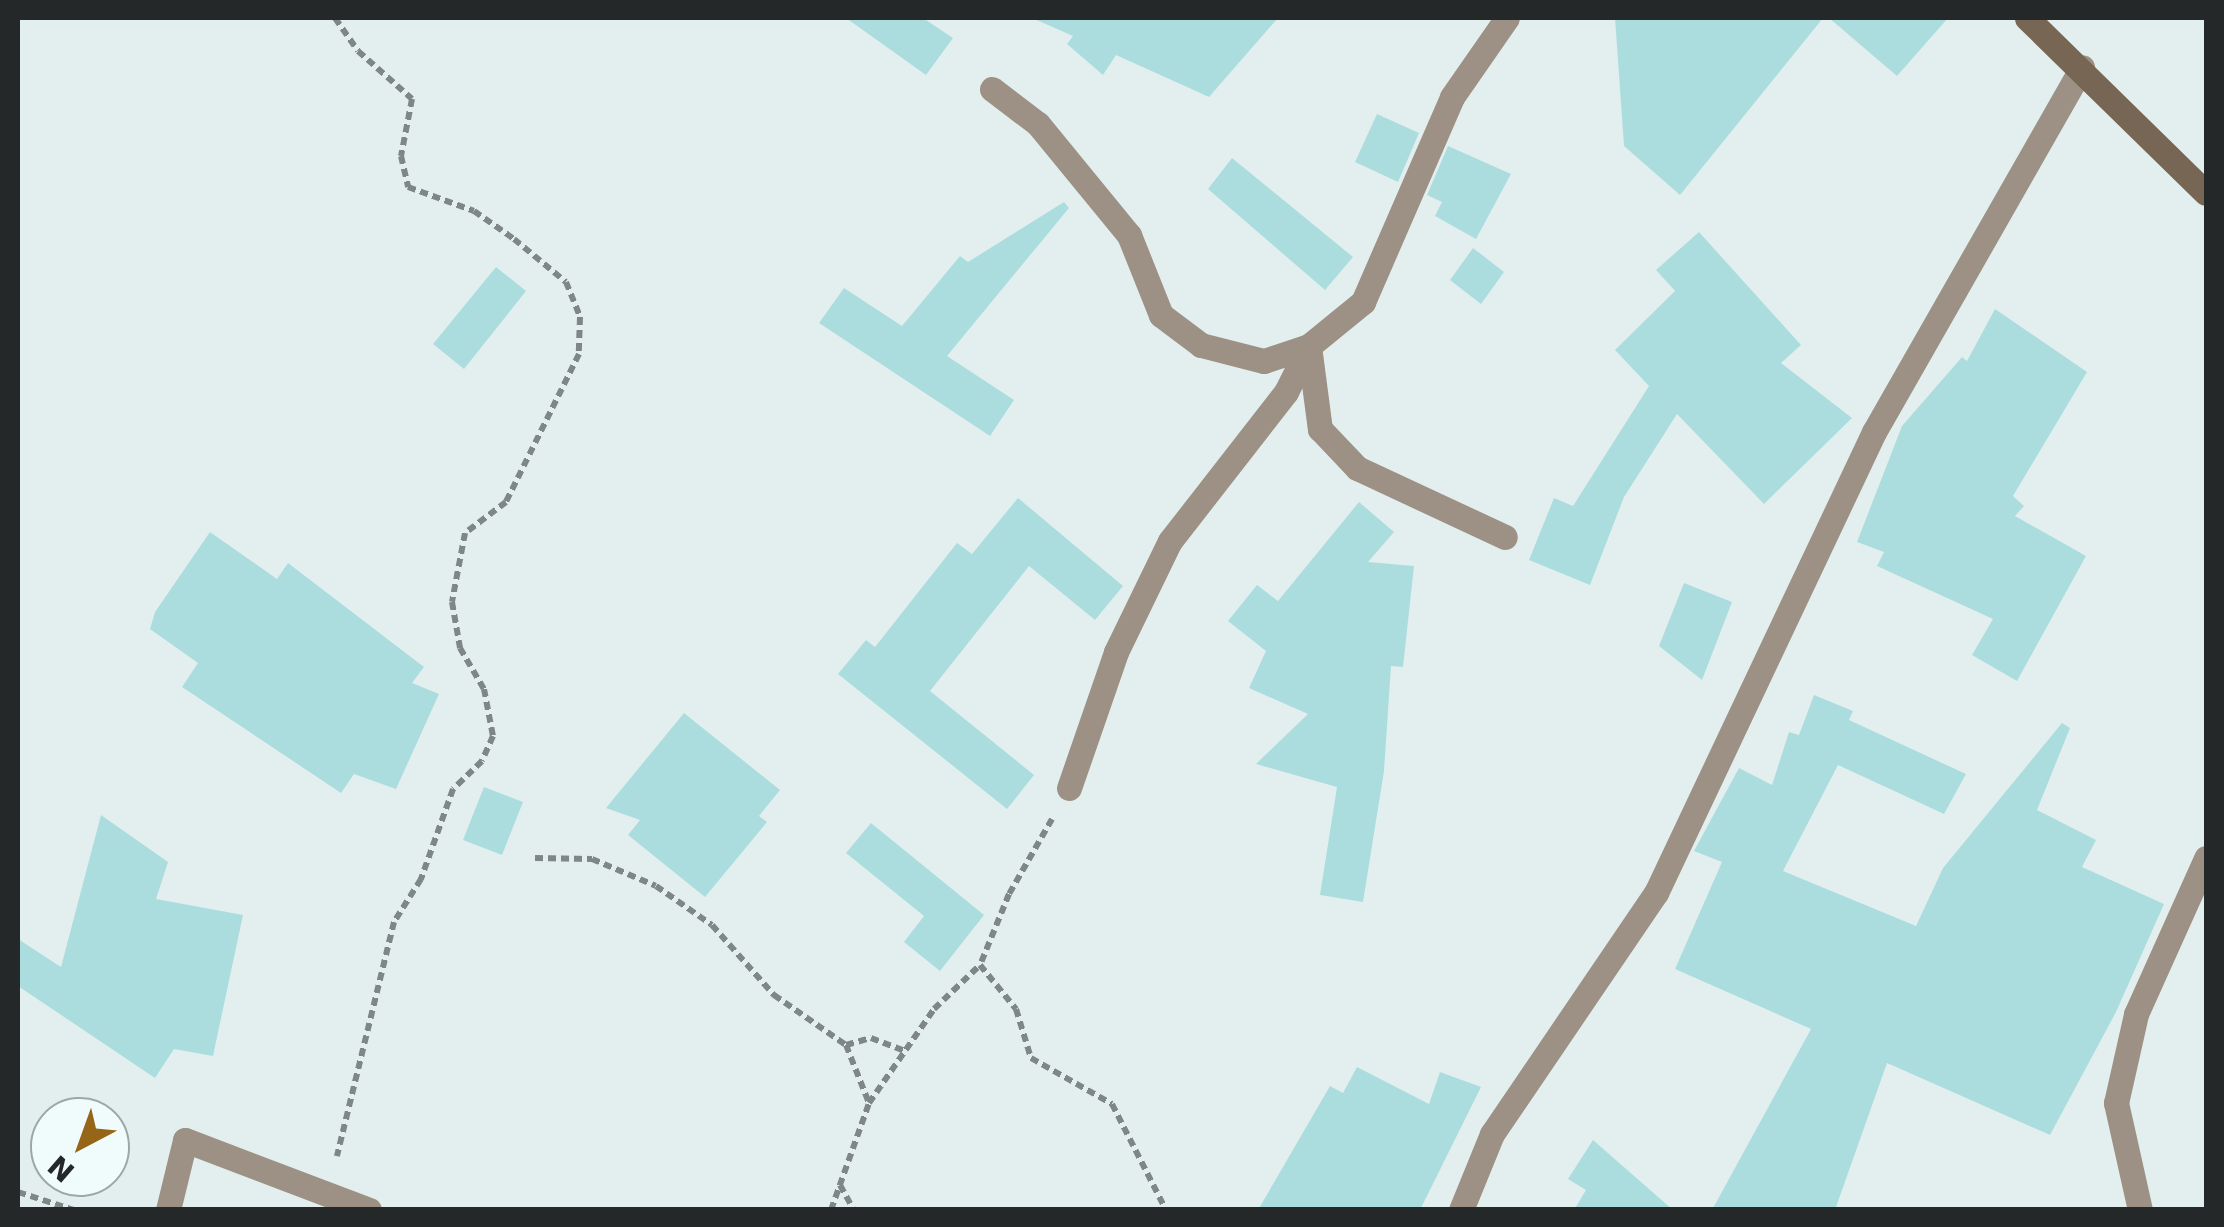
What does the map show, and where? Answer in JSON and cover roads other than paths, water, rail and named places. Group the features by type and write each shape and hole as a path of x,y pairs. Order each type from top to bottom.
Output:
{"main road":[{"path":"2027,18 2082,67 2206,193"}],"street":[{"path":"992,89 1038,124 1129,235 1161,316 1201,345 1264,362 1309,346 1363,302 1452,97 1508,18"},
{"path":"1461,1210 1492,1134 1656,893 1874,432 2082,67"},
{"path":"1309,346 1320,429 1356,468 1505,537"},
{"path":"1070,788 1116,652 1170,541 1286,392 1309,346"},
{"path":"2140,1210 2116,1102 2136,1014 2206,858"},
{"path":"168,1210 184,1140 370,1210"}]}
